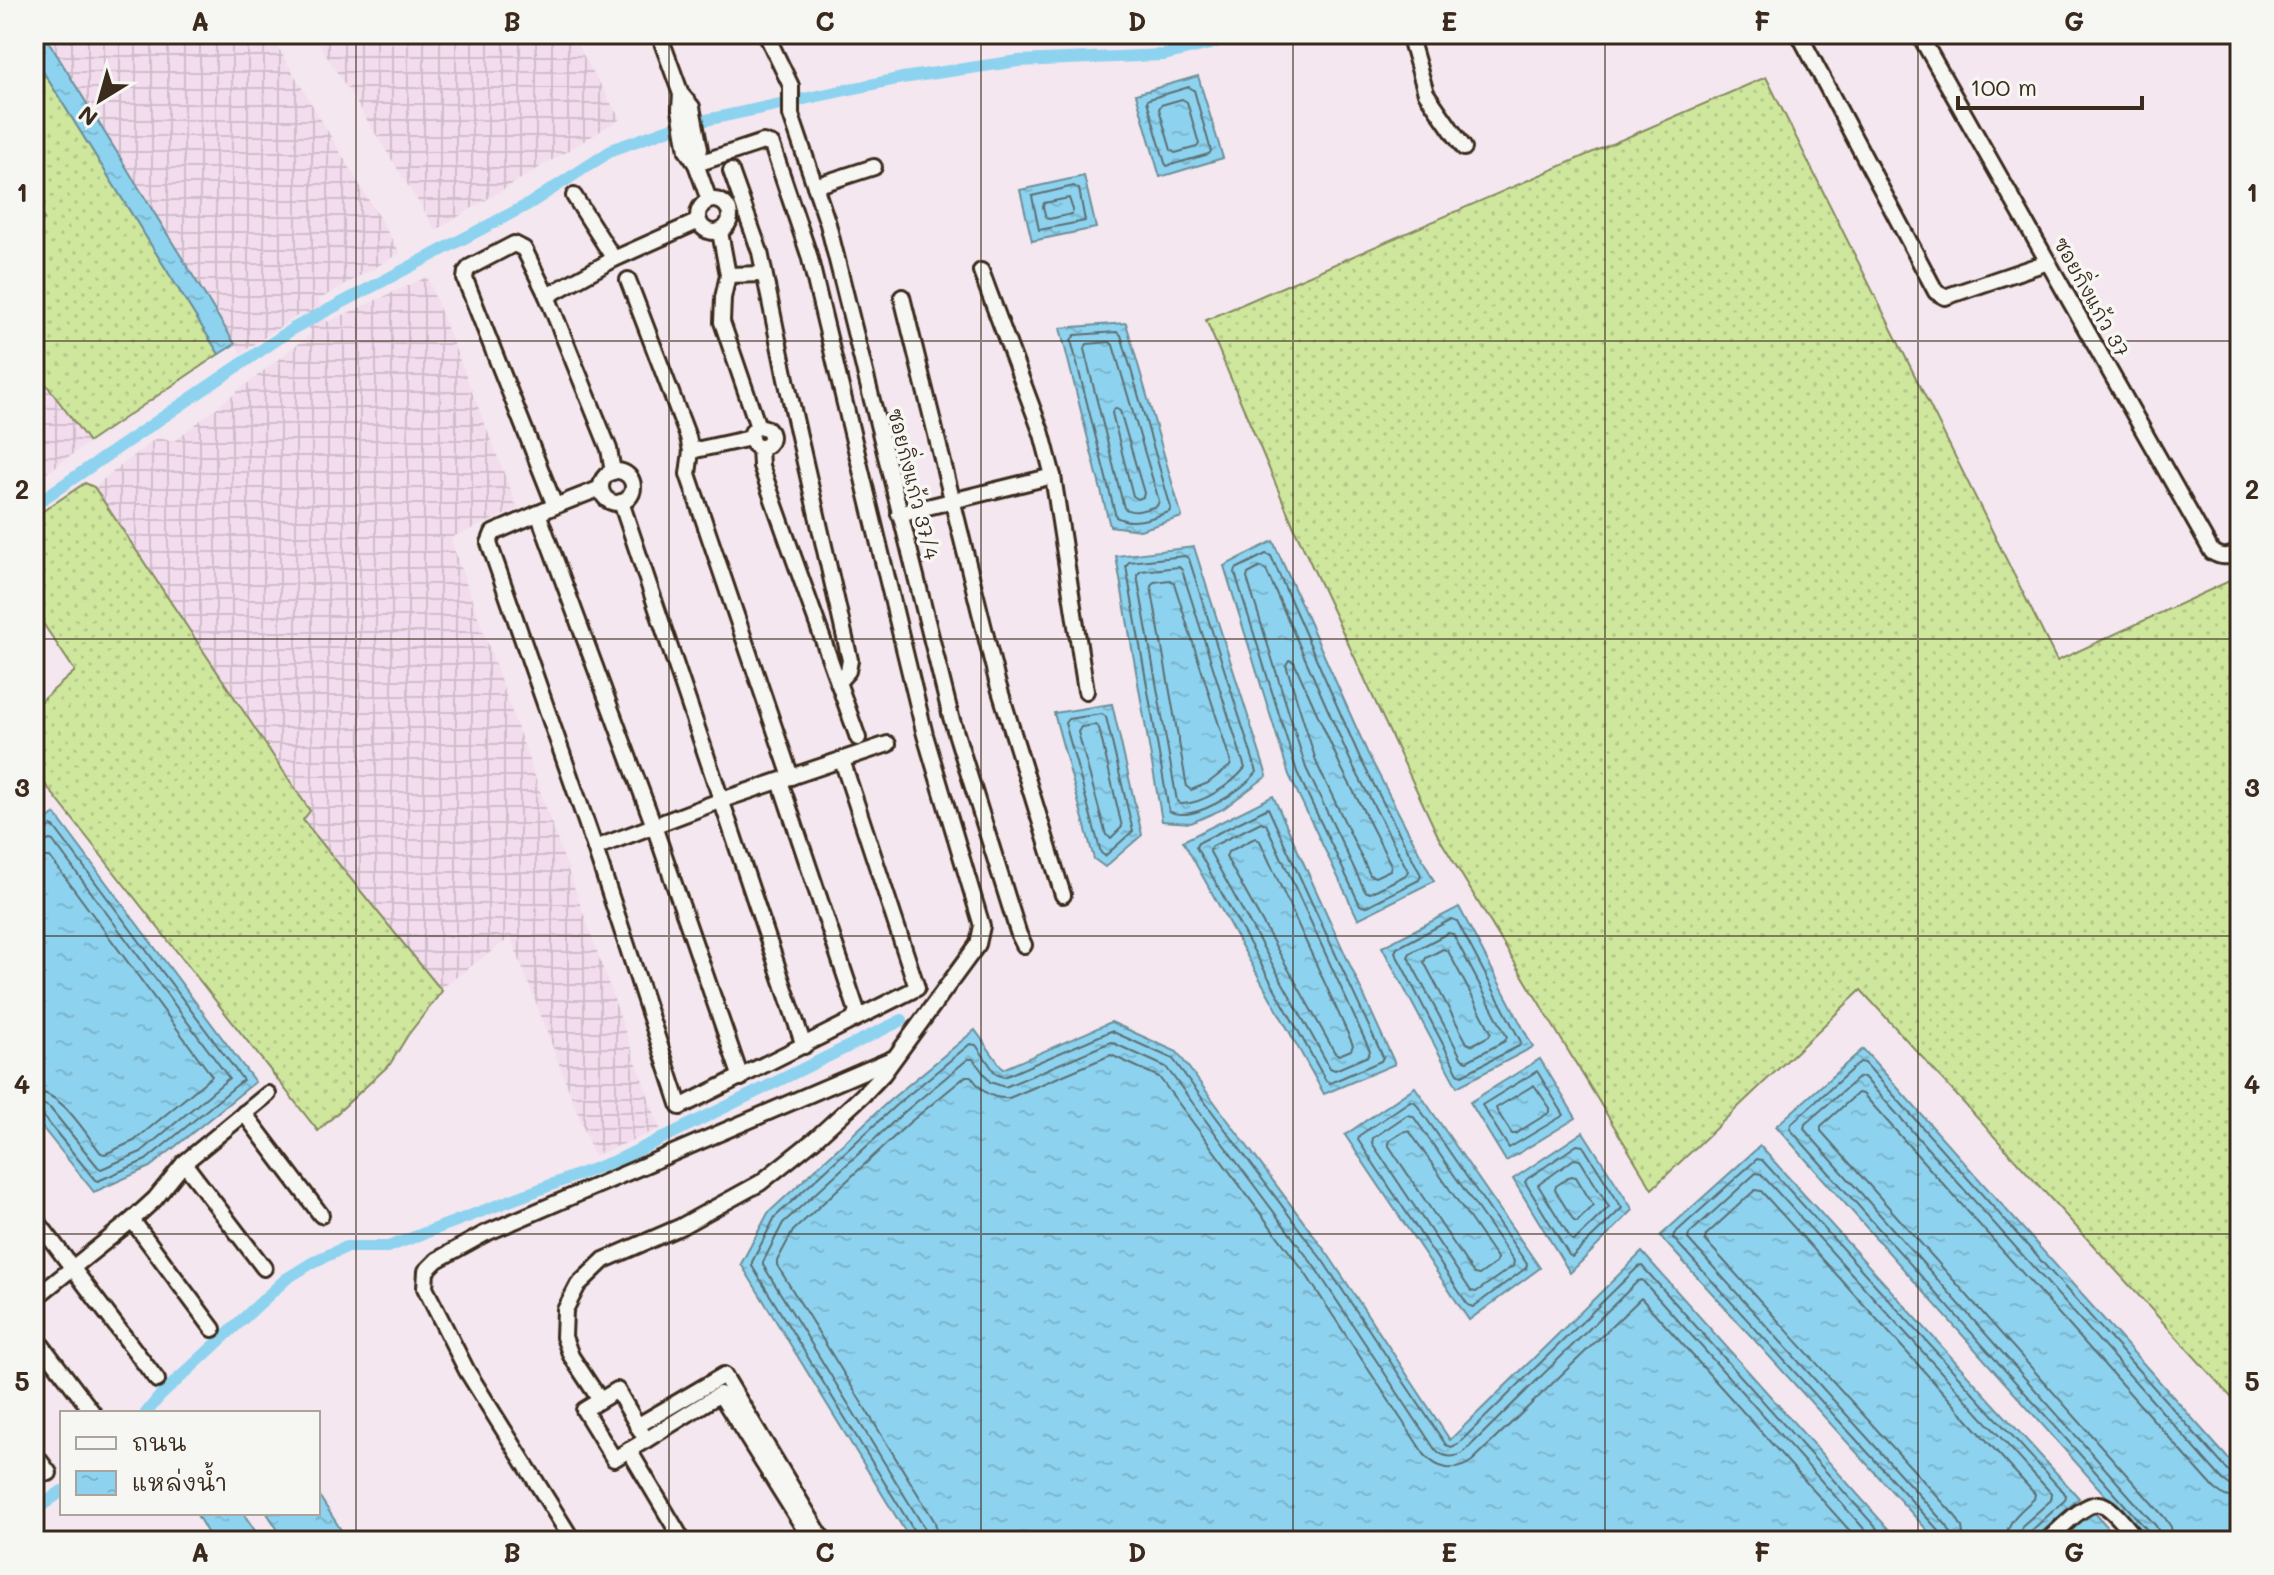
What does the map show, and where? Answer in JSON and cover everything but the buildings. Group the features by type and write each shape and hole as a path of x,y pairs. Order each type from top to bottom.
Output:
{"street":[{"path":"659,34 686,108 694,155 709,200"},
{"name":"ซอยกิ่งแก้ว 37/4","path":"766,34 791,86 791,115 828,224 951,717 1024,945"},
{"path":"1409,34 1426,93 1464,148"},
{"path":"1799,34 1936,292 1945,297 2048,262"},
{"name":"ซอยกิ่งแก้ว 37","path":"1919,34 2212,552 2223,557 2240,550"},
{"path":"600,1400 571,1356 564,1337 565,1310 578,1285 604,1260 680,1227 760,1183 814,1140 883,1074 978,944 982,926 925,735 809,255 772,145 763,142 694,155"},
{"path":"815,186 874,167"},
{"path":"731,171 760,252 850,660 848,671 838,682"},
{"path":"574,196 614,259"},
{"path":"709,200 725,204 731,214 728,225 720,232 709,232 699,221 699,211 709,200"},
{"path":"547,296 614,259 699,221"},
{"path":"720,232 728,275 722,322 757,437 761,466 858,738"},
{"path":"555,506 465,279 470,267 514,244 524,249 547,296 609,449 613,472"},
{"path":"981,271 1042,434 1053,476 1086,691"},
{"path":"728,275 764,274"},
{"path":"628,280 688,437 691,451 688,474 857,1011 854,1019"},
{"path":"902,297 997,681 1063,895"},
{"path":"691,451 757,437"},
{"path":"613,472 624,473 632,480 633,491 621,502 610,501 601,488 604,478 613,472"},
{"path":"899,514 1053,476"},
{"path":"601,488 493,533 489,543 595,848 680,1107 917,988 842,760"},
{"path":"621,502 804,1046"},
{"path":"538,513 654,826 741,1078"},
{"path":"595,848 722,800 888,744"},
{"path":"573,1541 467,1371 425,1288 426,1271 437,1260 484,1234 893,1059"},
{"path":"34,1299 132,1220 155,1199 184,1163 268,1094"},
{"path":"244,1113 321,1215"},
{"path":"184,1163 264,1268"},
{"path":"34,1217 157,1380"},
{"path":"132,1220 213,1329"},
{"path":"34,1335 91,1411"},
{"path":"637,1426 724,1375 731,1398 812,1541"},
{"path":"646,1440 617,1390 584,1410 614,1459 646,1440 720,1394 731,1398 824,1541"},
{"path":"629,1450 683,1541"},
{"path":"34,1453 49,1473"},
{"path":"2047,1541 2086,1506 2096,1503 2108,1507 2139,1541"}],"shaded area":[{"path":"44,34 270,34 400,253 318,300 328,322 427,277 518,509 450,538 660,1129 594,1156 511,937 440,989 303,819 310,810 94,487 156,438 174,441 311,334 303,312 241,353"},
{"path":"313,34 571,34 620,119 436,230"},
{"path":"34,368 89,442 34,482"}],"green space":[{"path":"34,57 219,354 89,442 34,368 34,226 44,219 34,205"},
{"path":"1766,77 2057,661 2240,576 2240,1407 1861,990 1652,1189 1438,836 1296,532 1206,320"},
{"path":"85,483 94,487 310,811 303,820 442,991 390,1064 318,1131 34,770 34,707 75,671 34,610 34,517"}],"water":[{"path":"34,34 44,34 235,344 219,354 34,57"},
{"path":"1198,76 1223,158 1160,177 1136,94"},
{"path":"1084,176 1096,228 1032,241 1020,190"},
{"path":"1126,323 1182,517 1140,530 1110,526 1060,328"},
{"path":"1273,541 1368,754 1434,881 1358,919 1289,775 1224,566"},
{"path":"1194,547 1267,776 1223,809 1191,823 1162,821 1116,556"},
{"path":"1112,704 1142,835 1105,867 1094,859 1054,713"},
{"path":"1273,796 1395,1064 1324,1094 1183,841"},
{"path":"55,814 255,1082 150,1167 94,1192 34,1117 34,829"},
{"path":"1459,907 1533,1047 1457,1087 1382,947"},
{"path":"1111,1022 1177,1052 1329,1256 1450,1440 1642,1252 1899,1541 911,1541 741,1264 768,1213 890,1100 975,1030 1003,1069"},
{"path":"1863,1049 2240,1472 2240,1538 2237,1541 2146,1541 1776,1126"},
{"path":"1540,1059 1576,1118 1506,1161 1470,1102"},
{"path":"1415,1087 1540,1268 1469,1320 1345,1135"},
{"path":"1583,1132 1633,1210 1570,1273 1513,1179"},
{"path":"1760,1146 2079,1498 2032,1541 1937,1541 1660,1236"},
{"path":"320,1497 348,1541 285,1541 268,1515 320,1515"},
{"path":"2093,1511 2120,1541 2060,1541"},
{"path":"197,1515 244,1515 262,1541 212,1541"}],"waterway":[{"path":"34,505 294,328 529,204 614,149 678,126 902,78 1018,61 1164,55 1237,34"},
{"path":"148,1411 286,1279 315,1261 346,1247 388,1247 622,1158 902,1020"},
{"path":"34,1511 60,1492"}]}
